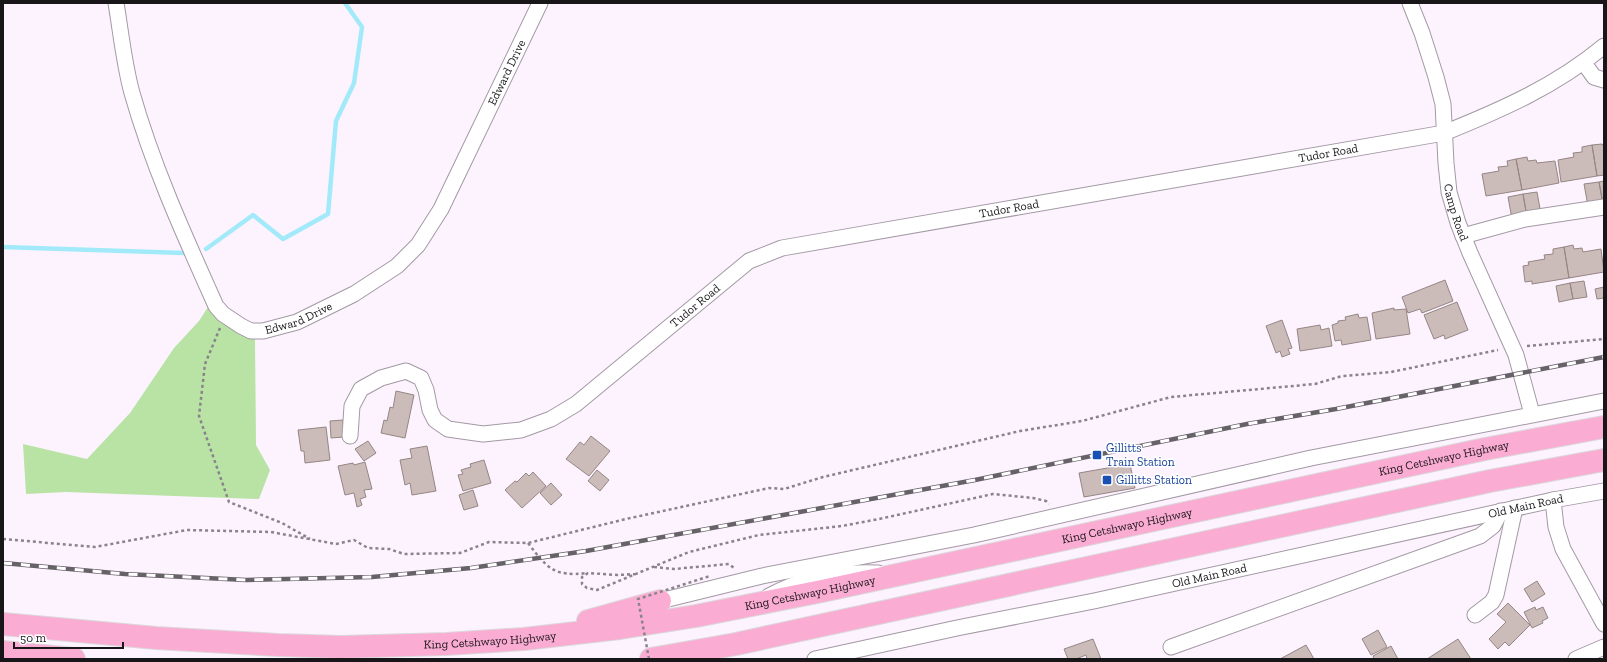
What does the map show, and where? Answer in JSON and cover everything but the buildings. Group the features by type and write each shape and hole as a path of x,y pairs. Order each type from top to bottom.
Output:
{"highway":[{"name":"King Cetshwayo Highway","path":"3,624 156,638 340,647 446,644 524,639 620,628 753,605 1485,448 1604,427"},
{"path":"650,659 715,648 1490,481 1604,460"},
{"path":"524,639 660,601"},
{"path":"693,659 715,648"},
{"path":"3,652 74,659"}],"street":[{"name":"Edward Drive","path":"116,3 132,91 144,133 181,228 216,306 223,314 251,331 263,331 297,322 354,294 397,266 418,245 441,209 540,3"},
{"name":"Camp Road","path":"1410,3 1422,33 1443,104 1446,163 1450,192 1463,236 1513,347 1522,374 1532,414"},
{"name":"Tudor Road","path":"350,436 352,406 361,389 381,378 406,371 421,378 426,390 430,410 435,420 448,429 483,434 521,430 551,419 576,404 749,261 782,248 1444,133 1515,103 1560,79 1584,63 1604,46"},
{"path":"1584,63 1594,76 1604,80"},
{"path":"1463,236 1526,219 1604,207"},
{"path":"660,601 762,576 974,535 1311,458 1604,401"},
{"name":"Old Main Road","path":"815,659 957,628 1094,601 1552,500 1604,491"},
{"path":"1552,500 1556,527 1564,549 1604,624"},
{"path":"1475,615 1492,602 1496,595 1508,510"},
{"path":"1171,648 1480,536 1493,526 1508,510"},
{"path":"1576,659 1604,647"}],"path":[{"path":"223,314 222,323 205,364 200,416 229,502 282,523 313,540"},
{"path":"3,539 95,547 187,530 271,532 336,544 354,540 368,548 389,550 404,554 460,553 489,542 528,543 626,519 769,488 784,489 823,477 1020,431 1082,421 1171,397 1315,384 1342,376 1391,372 1513,347 1604,339"},
{"path":"588,573 582,577 582,584 587,588 597,590 689,552 738,539 779,532 842,526 993,494 1022,496 1046,501 1060,516"},
{"path":"528,543 549,568 570,575 588,573 617,575 636,574"},
{"path":"653,567 674,569 729,564 737,570 730,572"},
{"path":"650,659 638,599 717,575"}],"green space":[{"path":"208,307 220,322 255,339 256,445 270,470 259,499 66,492 26,494 23,444 87,459 130,413 174,348 199,321"}],"waterway":[{"path":"206,249 253,215 283,239 328,214 336,121 354,83 362,27 345,3"},
{"path":"3,247 184,253"}],"railway":[{"path":"3,563 125,574 246,580 372,577 471,568 586,551 975,480 1247,424 1336,409 1604,357"}],"place":[{"name":"Gillitts Train Station","path":"1097,455"},
{"name":"Gillitts Station","path":"1107,480"}]}
